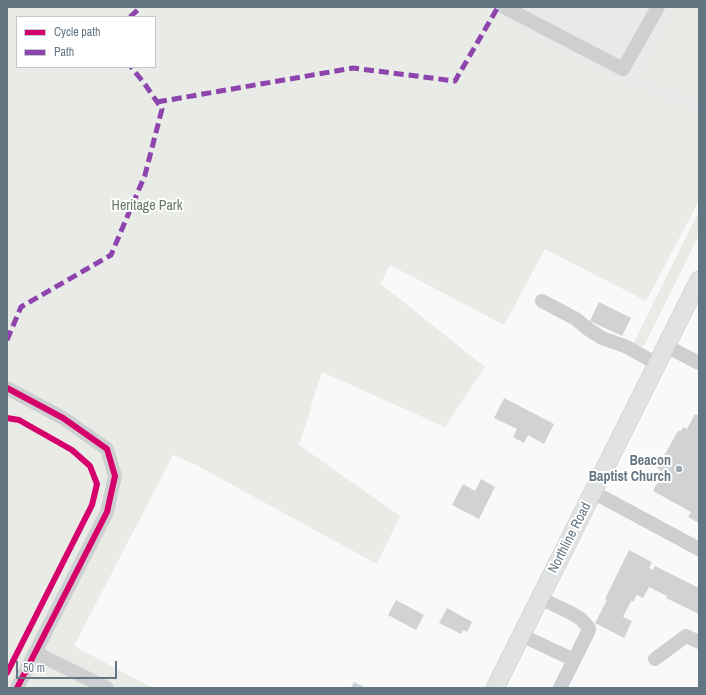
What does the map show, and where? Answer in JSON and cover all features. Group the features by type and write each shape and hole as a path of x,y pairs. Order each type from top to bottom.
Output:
{"main road":[{"name":"Northline Road","path":"495,688 699,280"}],"street":[{"path":"504,7 623,69 658,7"},
{"path":"542,301 576,319 602,338 627,347 657,364"},
{"path":"666,346 699,362"},
{"path":"7,388 63,418 107,449 115,476 107,512 17,688"},
{"path":"593,492 699,549"},
{"path":"540,598 581,619 589,628 560,688"},
{"path":"521,635 574,660"},
{"path":"655,660 686,636 699,642"},
{"path":"36,653 107,688"}],"shaded area":[{"path":"465,7 699,7 699,129"}],"green space":[{"name":"Heritage Park","path":"7,7 482,7 524,31 627,83 670,102 698,110 699,201 646,301 545,249 504,325 390,265 381,284 485,367 445,427 322,372 299,445 400,516 377,564 196,465 173,455 74,646 153,688 7,688"},
{"path":"675,7 699,7 699,104 684,95 638,78"},
{"path":"699,211 699,235 644,346 633,344"}],"building":[{"path":"599,302 631,318 622,336 590,321"},
{"path":"504,398 554,424 544,444 528,435 524,443 513,437 517,429 494,418"},
{"name":"Beacon Baptist Church","path":"695,414 699,416 699,523 688,517 691,512 653,491 661,477 658,475 661,470 657,468 678,431 681,431 683,427 687,429"},
{"path":"481,479 495,487 479,519 452,505 463,484 475,491"},
{"path":"629,550 652,562 649,568 652,570 655,566 699,588 699,614 666,598 667,596 649,587 643,598 637,595 633,602 631,601 623,617 632,621 624,638 595,623"},
{"path":"396,600 424,615 416,630 388,615"},
{"path":"447,608 472,622 467,632 463,630 461,634 439,623"},
{"path":"354,682 366,688 351,688"}],"marked path":[{"path":"131,16 141,7"},
{"path":"157,102 353,68 455,81 498,7"},
{"path":"7,340 21,307 111,255 145,175 162,109 132,68"}],"cycle path":[{"path":"7,388 63,418 107,449 115,476 107,512 17,688"},
{"path":"7,418 19,420 72,450 90,466 97,484 92,505 7,673"}],"place":[{"name":"Beacon Baptist Church","path":"679,469"}]}
